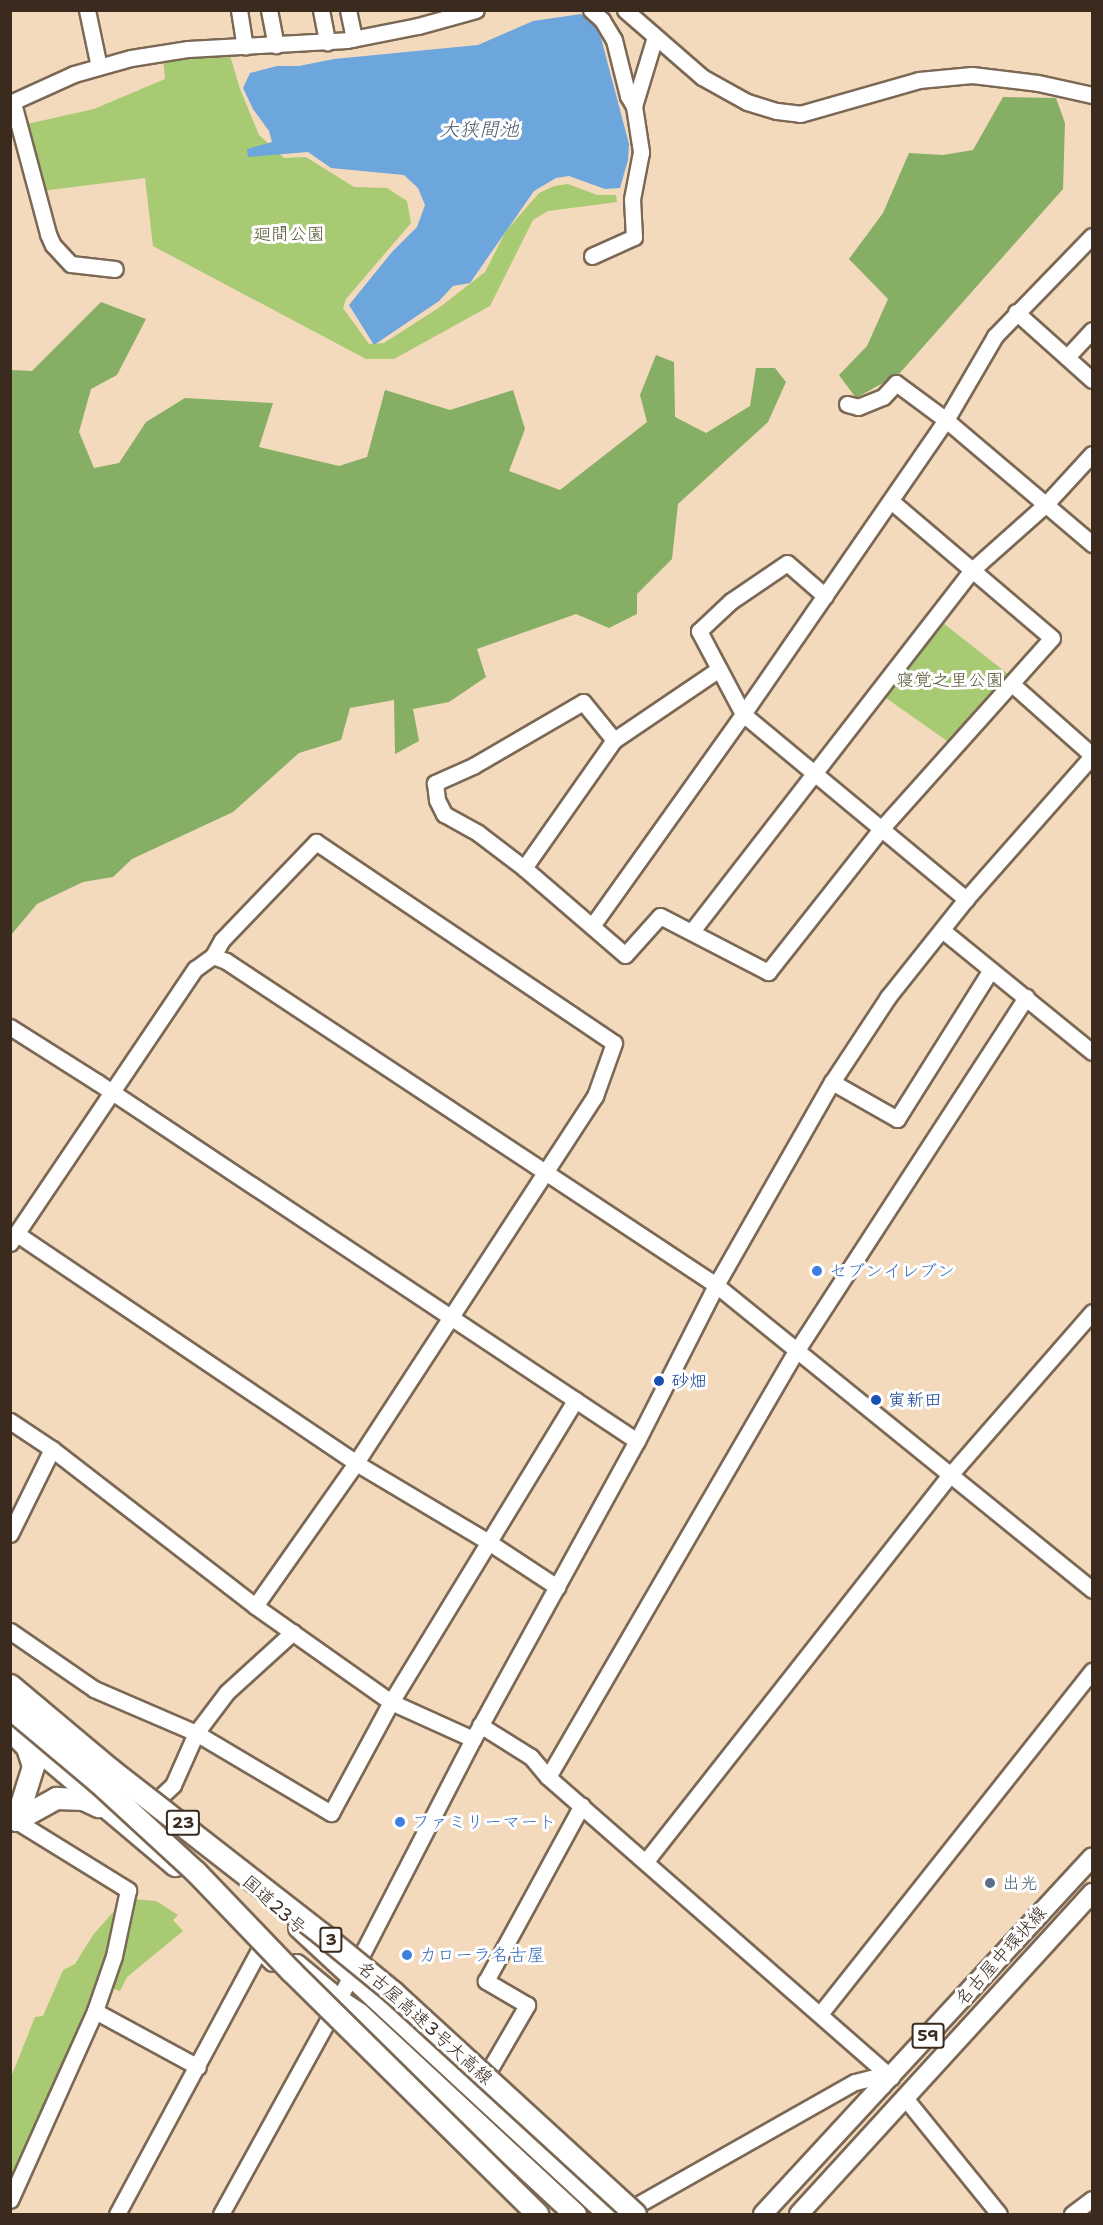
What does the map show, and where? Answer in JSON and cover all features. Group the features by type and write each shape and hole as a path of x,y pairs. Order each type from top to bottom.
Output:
{"highway":[{"name":"国道23号","path":"10,1677 157,1800 351,1973 609,2214"},
{"name":"名古屋高速3号大高線","path":"10,1685 118,1776 314,1927 393,1992 635,2214"},
{"path":"10,1708 114,1796 196,1872 291,1971 537,2214"},
{"name":"国道23号","path":"10,1727 337,1999 358,2013 575,2214"},
{"path":"10,1727 27,1748 33,1766 12,1822"},
{"path":"12,1822 56,1798 83,1799 114,1815"},
{"name":"23","path":"351,1973 380,1985 484,2079 621,2214"},
{"name":"23","path":"337,1999 349,2018 550,2214"}],"main road":[{"name":"名古屋中環状線","path":"763,2214 1092,1857"},
{"name":"名古屋中環状線","path":"799,2214 1092,1893"}],"street":[{"path":"87,10 99,67"},
{"path":"239,10 244,47"},
{"path":"269,10 276,45"},
{"path":"321,10 327,42"},
{"path":"348,10 354,38"},
{"path":"591,10 602,20 614,40 628,96 634,106 640,152 632,199 634,237 592,256"},
{"path":"625,10 702,77 747,102 789,113 800,114 919,80 972,75 1038,83 1092,95"},
{"path":"115,269 71,264 53,245 12,103 74,74 131,58 188,49 327,42 418,27 471,11"},
{"path":"634,106 655,38"},
{"path":"592,926 891,501 946,420 995,336 1092,236"},
{"path":"1016,312 1092,380"},
{"path":"1067,357 1092,330"},
{"path":"847,404 858,407 883,397 896,383 946,420 1092,544"},
{"path":"692,931 973,568 1046,504 1092,454"},
{"path":"614,740 583,702 473,766 435,783 437,800 444,814 478,833 524,868 625,955 660,916 768,972 881,829 1052,638 973,568 891,501"},
{"path":"825,596 787,563 731,601 699,630 743,714 966,898"},
{"path":"524,868 614,740 718,669"},
{"path":"221,2214 328,2020 473,1738 637,1441 716,1285 832,1082 888,997 966,898 1092,756 1012,684"},
{"path":"255,1606 356,1462 451,1320 595,1096 614,1043 316,842 222,940 213,957 195,969 14,1239 356,1462 487,1541 557,1587"},
{"path":"942,930 1092,1052"},
{"path":"213,957 226,961 716,1285 1092,1590"},
{"path":"832,1082 897,1119 992,969"},
{"path":"548,1777 797,1350 1026,997"},
{"path":"10,1027 112,1092 451,1320 637,1441"},
{"path":"646,1861 950,1475 1092,1312"},
{"path":"10,1631 94,1689 196,1733 331,1813 391,1702 575,1400"},
{"path":"10,1421 52,1449 255,1606 391,1702 473,1738"},
{"path":"10,1534 52,1449"},
{"path":"157,1800 173,1785 196,1733 227,1692 293,1632"},
{"path":"820,2014 1092,1671"},
{"path":"480,1725 531,1757 548,1777 820,2014 887,2081"},
{"path":"484,2079 527,2005 486,1981 582,1805"},
{"path":"10,2200 95,2011 114,1956 128,1890 12,1822"},
{"path":"117,2214 259,1950 526,2214"},
{"path":"95,2011 198,2067"},
{"path":"621,2214 855,2082 871,2078 887,2081"},
{"path":"905,2098 999,2214"},
{"path":"1072,2214 1092,2199"}],"green space":[{"name":"廻間公園","path":"229,52 240,89 259,135 284,158 306,157 354,187 387,188 407,201 411,223 346,299 343,308 369,344 384,343 440,307 485,272 506,231 539,193 554,186 568,184 597,195 616,195 617,202 548,211 533,220 490,306 394,359 366,359 153,246 145,178 41,191 18,126 94,109 165,79 163,56"},
{"path":"1003,97 1056,98 1065,123 1063,189 899,374 856,398 839,375 867,346 888,299 849,259 883,213 909,153 943,155 973,150"},
{"path":"101,302 146,319 117,375 91,389 79,432 94,468 119,463 146,422 185,398 273,403 259,447 339,466 367,457 385,390 450,410 513,390 525,429 509,471 560,490 647,422 640,395 656,355 674,362 675,417 706,433 750,406 756,368 775,368 786,382 768,422 678,504 672,559 637,594 637,614 609,628 576,614 477,649 486,677 449,702 413,709 419,741 395,754 394,700 350,708 341,740 299,753 233,812 132,859 113,877 83,882 37,904 11,935 11,370 32,371"},
{"name":"寝覚之里公園","path":"943,623 1008,674 950,743 886,698"},
{"path":"131,1899 156,1901 178,1915 173,1920 183,1931 127,1977 120,1991 108,1987"},
{"path":"122,1902 111,1955 90,2011 16,2175 11,2173 11,2077 35,2017 43,2016 63,1970 75,1964 93,1935"}],"water":[{"name":"大狭間池","path":"581,14 593,24 601,38 629,144 628,160 620,188 605,189 569,176 556,178 534,191 470,283 453,286 439,301 374,345 349,305 392,252 417,227 425,205 418,188 404,175 331,168 308,152 248,157 247,149 272,142 269,131 253,109 243,88 250,73 277,66 299,66 334,59 478,45 533,21"}],"place":[{"name":"セブンイレブン","path":"817,1271"},
{"name":"砂畑","path":"659,1381"},
{"name":"寅新田","path":"876,1400"},
{"name":"ファミリーマート","path":"400,1822"},
{"name":"出光","path":"990,1883"},
{"name":"カローラ名古屋","path":"407,1955"}]}
